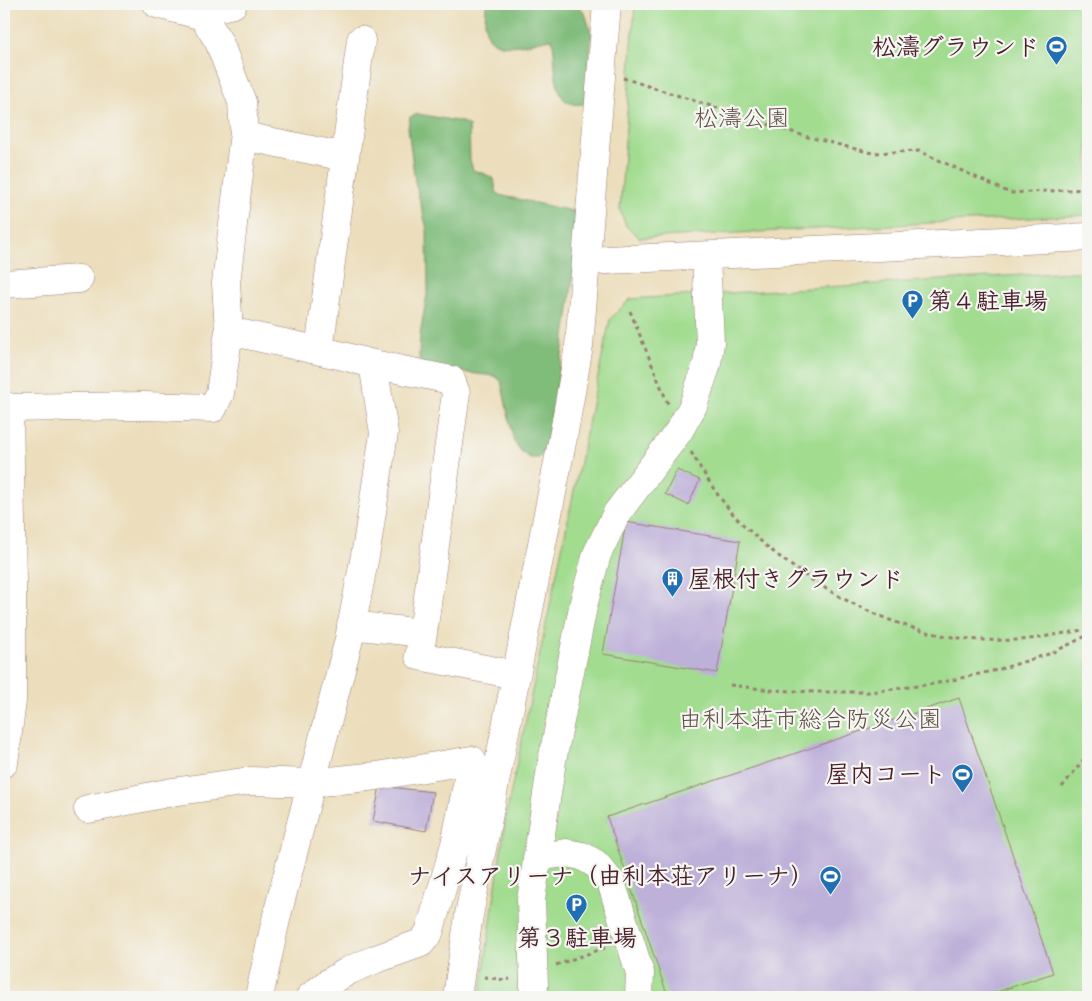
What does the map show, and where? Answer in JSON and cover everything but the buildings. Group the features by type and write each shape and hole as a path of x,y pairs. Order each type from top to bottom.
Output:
{"street":[{"path":"4,763 12,701 12,582 6,408 144,406 213,408 220,393 229,331 226,283 244,136 242,102 219,42 203,16 157,4"},
{"path":"203,16 215,8 233,4"},
{"path":"457,997 471,905 579,346 607,4"},
{"path":"319,350 361,40"},
{"path":"244,136 345,157"},
{"path":"586,261 1088,237"},
{"path":"533,997 531,900 552,762 584,602 597,554 617,513 679,431 693,406 707,364 710,343 706,256"},
{"path":"4,284 79,279"},
{"path":"229,331 451,380 456,393 419,656 516,675"},
{"path":"259,997 277,915 349,639 367,545 384,433 373,364"},
{"path":"351,625 423,633"},
{"path":"88,809 172,792 250,781 311,783 377,776 472,760 455,844 429,933 421,943 350,970 328,983 310,997"},
{"path":"537,857 566,853 582,856 596,864 611,882 640,973 639,997"}],"path":[{"path":"615,75 827,142 872,153 919,151 1010,193 1088,189"},
{"path":"630,311 679,431 711,486 734,515 767,546 797,569 838,596 867,610 904,625 942,635 975,639 1019,640 1088,630"},
{"path":"730,686 805,692 869,692 934,684 997,670 1052,653 1088,635"},
{"path":"1062,787 1088,754"}],"green space":[{"path":"486,4 578,4 586,16 592,36 584,104 573,104 565,100 560,92 555,70 552,39 512,46 494,42 488,35 485,24"},
{"name":"松濤公園","path":"635,4 1088,4 1088,215 640,238 626,226 620,210"},
{"path":"418,114 462,122 469,126 470,160 473,170 494,179 496,191 499,195 577,212 575,259 565,336 545,451 539,458 530,458 514,442 501,381 495,376 425,368 419,358 420,335 428,288 427,229 415,182 408,127 410,117"},
{"name":"由利本荘市総合防災公園","path":"1088,271 1088,997 480,997 506,815 610,319 630,299"}],"place":[{"name":"松濤グラウンド","path":"1056,66"},
{"name":"第４駐車場","path":"912,320"},
{"name":"屋根付きグラウンド","path":"672,598"},
{"name":"屋内コート","path":"962,793"},
{"name":"ナイスアリーナ（由利本荘アリーナ）","path":"830,895"},
{"name":"第３駐車場","path":"577,923"}]}
